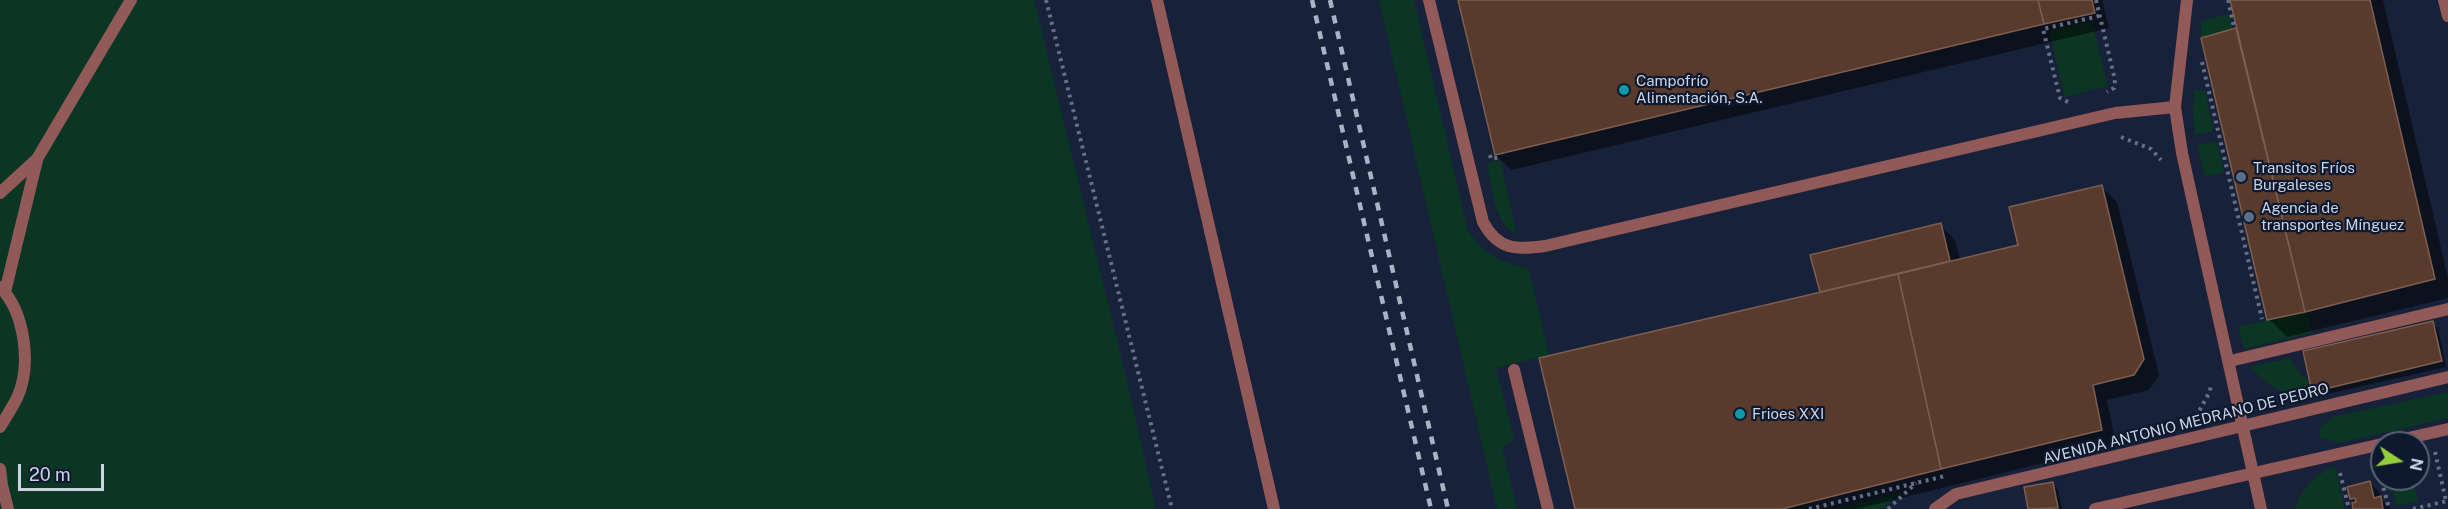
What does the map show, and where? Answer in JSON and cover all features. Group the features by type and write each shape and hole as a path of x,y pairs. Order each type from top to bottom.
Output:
{"street":[{"path":"0,427 18,396 26,360 21,325 3,290 37,159 131,0"},
{"path":"1157,0 1274,509"},
{"path":"1429,0 1483,222 1489,234 1499,244 1514,247 1545,246 2115,113 2175,107"},
{"path":"2187,0 2175,107 2182,153 2261,509"},
{"path":"2444,0 2448,16"},
{"path":"0,193 37,159"},
{"path":"2230,361 2448,309"},
{"path":"1514,370 1548,509"},
{"name":"AVENIDA ANTONIO MEDRANO DE PEDRO","path":"1935,509 1956,494 2448,377"},
{"path":"2430,433 2448,429"},
{"path":"2096,509 2370,447"},
{"path":"0,469 8,509"}],"path":[{"path":"1046,0 1172,509"},
{"path":"2096,0 2115,80 2114,88 2099,94"},
{"path":"2228,0 2234,27"},
{"path":"2077,99 2066,102 2060,98 2043,29 2099,16"},
{"path":"2200,52 2262,319"},
{"path":"2121,137 2151,149 2161,159 2164,170"},
{"path":"2191,425 2210,391 2211,381"},
{"path":"2413,509 2447,501 2433,445"},
{"path":"2339,469 2349,509"},
{"path":"1809,509 1940,477"},
{"path":"1888,509 1917,483"},
{"path":"2385,491 2389,509"}],"green space":[{"path":"0,0 1034,0 1156,509 0,509"},
{"path":"1379,0 1414,0 1468,231 1481,247 1494,257 1529,269 1549,355 1496,368 1514,439 1502,448 1517,509 1497,509"},
{"path":"2229,14 2232,29 2201,38 2201,21"},
{"path":"2092,21 2108,86 2065,97 2049,31"},
{"path":"2194,90 2205,91 2214,131 2195,135"},
{"path":"2217,141 2224,172 2205,177 2197,145"},
{"path":"1500,160 1517,234 1503,222 1492,193 1487,163"},
{"path":"2307,311 2312,333 2244,349 2238,327"},
{"path":"2289,358 2302,376 2326,389 2327,394 2304,397 2284,393 2267,383 2250,367"},
{"path":"2448,392 2448,418 2392,431 2370,431 2370,436 2340,443 2321,438 2319,435 2320,428 2333,417"},
{"path":"2335,466 2345,509 2295,509 2305,488 2322,473"},
{"path":"2393,491 2416,491 2418,501 2397,506"},
{"path":"1900,493 1883,509 1837,509"}],"building":[{"name":"Campofrío Alimentación, S.A.","path":"1458,0 2038,0 2044,24 1495,155"},
{"path":"2038,0 2092,0 2095,13 2044,24"},
{"path":"2230,0 2370,0 2435,279 2305,312"},
{"path":"2236,28 2305,312 2267,320 2201,38"},
{"path":"2102,185 2144,359 2134,375 2093,385 2102,430 1941,469 1898,274 2018,245 2009,207"},
{"path":"1941,223 1950,261 1820,292 1810,255"},
{"name":"Frioes XXI","path":"1898,274 1941,469 1782,509 1575,509 1539,358"},
{"path":"2433,321 2442,361 2312,392 2303,351"},
{"path":"2370,481 2370,491 2372,491 2374,498 2381,496 2383,509 2353,509 2352,503 2356,502 2355,498 2350,499 2347,487"},
{"path":"2053,482 2058,508 2028,509 2024,487"}],"railway":[{"path":"1312,0 1431,509"},
{"path":"1330,0 1448,509"}],"place":[{"name":"Campofrío Alimentación, S.A.","path":"1624,90"},
{"name":"Transitos Fríos Burgaleses","path":"2241,177"},
{"name":"Agencia de transportes Mínguez","path":"2249,217"},
{"name":"Frioes XXI","path":"1740,414"}]}
